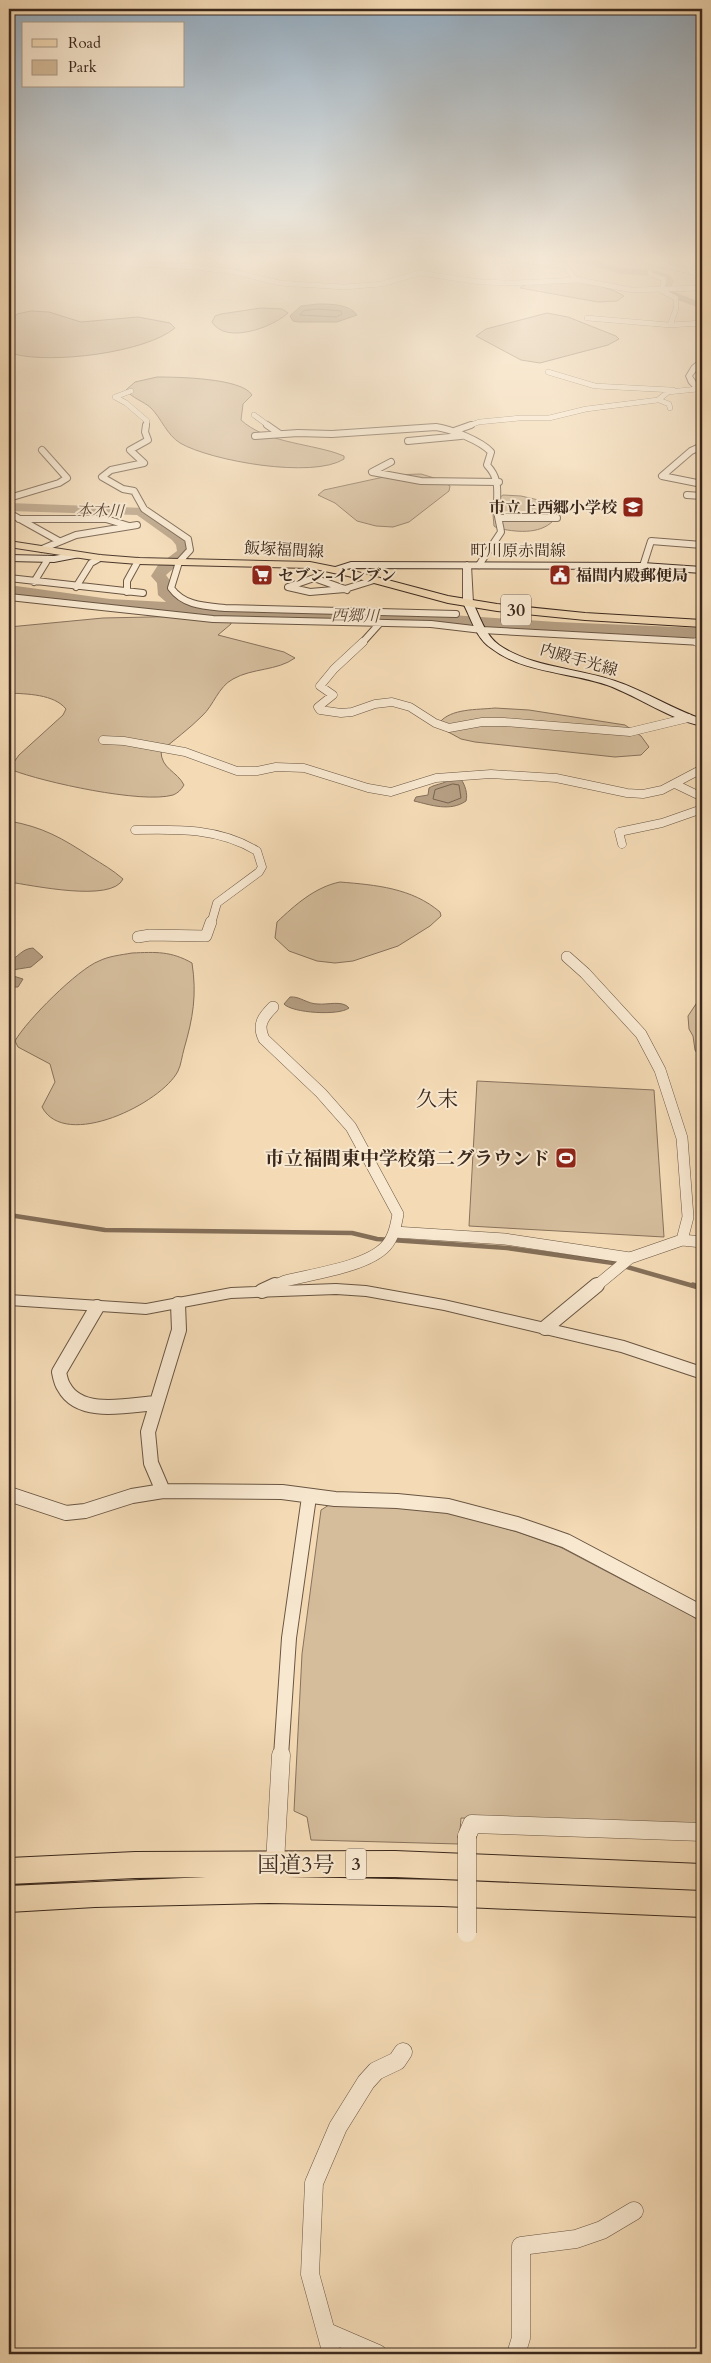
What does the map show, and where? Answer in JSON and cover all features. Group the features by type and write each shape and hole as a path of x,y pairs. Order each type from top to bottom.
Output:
{"highway":[{"name":"国道3号","path":"9,1871 135,1865 405,1864 702,1877"},
{"name":"国道3号","path":"9,1899 56,1895 284,1891 396,1892 702,1904"}],"main road":[{"name":"飯塚福間線","path":"9,544 45,554 77,554 138,561 275,562 334,569 403,589 468,603 568,615 702,624"},
{"path":"9,558 45,554"},
{"name":"町川原赤間線","path":"334,569 351,565 479,565 643,566 702,570"},
{"name":"内殿手光線","path":"468,603 488,640 503,652 530,662 580,673 613,684 702,723"}],"street":[{"path":"694,368 689,376 700,392"},
{"path":"548,372 595,386 617,389 700,392"},
{"path":"609,393 617,389"},
{"path":"659,400 668,392 675,390"},
{"path":"131,391 115,397 126,403 148,421 145,432 148,440 130,450 144,462 111,470 102,477 123,489 134,491 144,509 188,540 190,550 174,562 171,588 183,601 225,608 380,623 439,624 482,629 702,642"},
{"path":"454,431 479,422 520,418 549,418 586,409 659,400 669,404 670,408"},
{"path":"254,415 280,434"},
{"path":"296,426 332,434"},
{"path":"255,436 332,434 430,426 454,431 461,436 479,442 492,452 487,465 496,475 499,482 497,511 501,532 479,565"},
{"path":"408,441 461,436"},
{"path":"702,446 691,451 662,476 702,484"},
{"path":"9,498 59,483 67,478 52,461 47,452 42,450"},
{"path":"391,462 372,472 407,479 499,482"},
{"path":"687,495 702,496"},
{"path":"9,513 59,541"},
{"path":"499,518 557,518"},
{"path":"20,519 106,519 129,526"},
{"path":"34,582 45,554 59,541 95,531 137,525"},
{"path":"643,566 651,541 702,545"},
{"path":"76,587 91,564 100,558"},
{"path":"128,592 127,581 138,561"},
{"path":"467,565 468,603"},
{"path":"9,578 143,593"},
{"path":"347,590 314,578 289,585 288,587 302,591 347,590 374,580"},
{"path":"9,596 213,619 456,614"},
{"path":"380,623 371,636 349,654 326,677 320,686 334,695 318,707 320,710 341,713 352,712 375,704 392,702 410,707 435,723 449,728 482,722 504,722 630,732 688,718"},
{"path":"103,740 124,741 185,752 237,771 257,771 276,767 304,768 379,791 391,792 436,778 491,774 556,778 627,793 644,794 662,790 675,784 700,770 702,766"},
{"path":"675,784 702,797"},
{"path":"622,844 619,832 662,823 702,809"},
{"path":"135,830 168,829 213,833 232,838 256,851 262,866 255,877 217,903 213,911 210,930 206,936 150,935 138,937"},
{"path":"567,957 585,973 640,1034 660,1070 682,1138 688,1217 682,1240"},
{"path":"262,1291 285,1281 355,1263 372,1256 386,1246 394,1232 398,1214 352,1128 321,1093 264,1040 260,1033 259,1025 264,1015 273,1007"},
{"path":"394,1232 505,1239 630,1258"},
{"path":"545,1328 630,1258 682,1240 702,1242"},
{"path":"9,1300 146,1309 178,1304 202,1297 262,1291 366,1291 398,1296 624,1347 702,1373"},
{"path":"163,1491 151,1464 148,1432 180,1330 178,1304"},
{"path":"97,1307 59,1372 60,1381 67,1392 78,1402 91,1406 156,1403"},
{"path":"9,1494 66,1513 85,1511 132,1496 163,1491 282,1492 309,1497 396,1500 448,1506 517,1524 566,1541 624,1573 675,1597 702,1613"},
{"path":"275,1863 289,1638 309,1497"},
{"path":"467,1934 467,1836 472,1824 702,1832"},
{"path":"332,2354 310,2274 314,2182 338,2128 366,2082 376,2072 396,2061 403,2052"},
{"path":"516,2354 521,2338 521,2246 576,2239 602,2230 634,2211"},
{"path":"327,2332 378,2354"}],"green space":[{"path":"157,377 179,377 223,382 246,389 252,395 243,404 241,420 262,433 336,453 344,456 344,459 329,465 287,467 237,461 195,450 175,440 151,408 126,390 135,382"},
{"path":"421,474 441,480 450,486 449,491 409,522 393,527 376,526 357,521 335,503 318,495 324,490 393,475"},
{"path":"503,495 521,496 543,501 553,521 541,529 526,531 511,531 497,528 494,526 492,503"},
{"path":"196,616 231,621 231,624 218,635 284,652 295,658 280,665 240,675 228,682 202,716 161,751 166,766 184,785 181,790 173,795 139,797 68,786 12,770 12,765 19,755 63,715 66,709 55,700 9,693 9,627 103,618"},
{"path":"495,708 529,710 625,725 641,736 649,747 641,755 615,757 475,742 461,739 441,728 439,723 444,718 457,712"},
{"path":"9,821 32,826 61,839 81,850 123,879 116,886 104,890 88,891 52,889 9,882"},
{"path":"340,882 380,886 406,893 429,904 440,912 441,916 430,926 398,946 353,961 335,963 317,961 289,951 275,938 277,922 298,903 314,892"},
{"path":"132,953 163,953 177,956 192,963 193,1006 190,1027 178,1071 169,1084 153,1096 113,1118 91,1123 71,1124 54,1119 42,1107 55,1082 50,1064 18,1047 15,1041 41,1009 79,974 103,959"},
{"path":"702,995 702,1061 695,1050 693,1036 689,1029 688,1016"},
{"name":"市立福間東中学校第二グラウンド","path":"477,1081 654,1090 664,1237 469,1226"},
{"path":"329,1505 401,1507 447,1512 518,1532 560,1547 681,1608 702,1623 702,1827 461,1818 459,1844 311,1840 307,1817 294,1811 302,1654 321,1510"}],"water":[{"path":"450,779 461,779 466,790 466,801 447,807 414,801 416,797 428,795 429,788"},
{"path":"33,948 43,957 31,967 12,970 10,975 23,979 18,987 9,987 9,961 26,950"},
{"path":"290,997 314,1004 343,1004 349,1008 326,1013 296,1010 284,1004"}],"waterway":[{"name":"本木川","path":"9,507 140,511 177,537 183,544 184,552 163,568 158,576 164,582 166,595 183,608"},
{"name":"西郷川","path":"9,590 110,604 183,608"},
{"name":"西郷川","path":"183,608 215,614 378,615 556,627 702,633"},
{"path":"9,1215 105,1230 352,1233 377,1239 507,1248 613,1263 697,1287"},
{"path":"693,1285 702,1288"}],"place":[{"name":"市立上西郷小学校","path":"633,507"},
{"name":"セブン-イレブン","path":"262,575"},
{"name":"福間内殿郵便局","path":"560,575"},
{"name":"市立福間東中学校第二グラウンド","path":"566,1158"}],"district":[{"name":"久末","path":"437,1099"}]}
